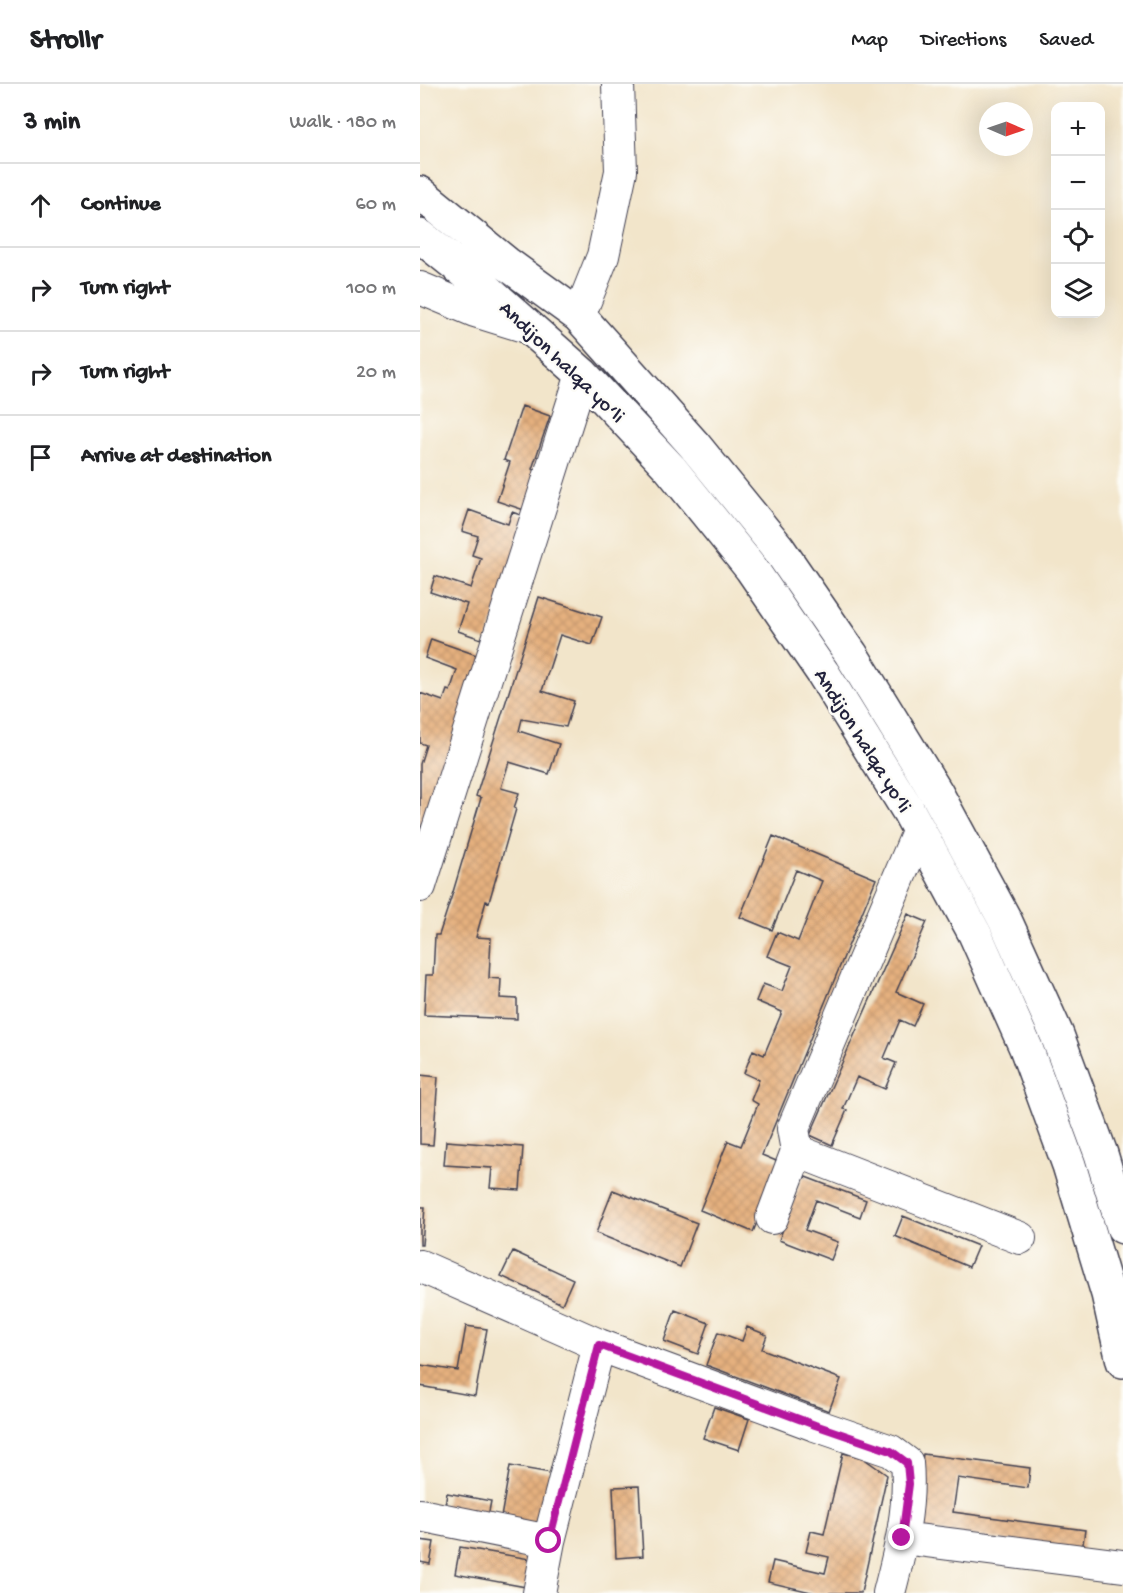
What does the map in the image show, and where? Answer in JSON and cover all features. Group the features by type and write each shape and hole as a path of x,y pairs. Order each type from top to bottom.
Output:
{"highway":[{"name":"Andijon halqa yo‘li","path":"420,193 506,263 579,316 695,446 778,548 851,654 937,794 1005,920 1057,1035 1101,1154 1123,1227"},
{"name":"Andijon halqa yo‘li","path":"420,236 485,288 582,374 670,468 751,568 823,672 908,810 975,934 1030,1059 1070,1165 1108,1294 1123,1361"}],"street":[{"path":"579,316 603,256 621,171 618,84"},
{"path":"420,288 475,311 530,328"},
{"path":"420,886 582,374"},
{"path":"772,1218 797,1151 793,1129 919,830"},
{"path":"797,1151 1020,1238"},
{"path":"420,1266 599,1345 891,1451 907,1463 909,1484 902,1538 889,1593"},
{"path":"539,1593 549,1541 599,1345"},
{"path":"420,1515 549,1541"},
{"path":"902,1538 1123,1566"}],"building":[{"path":"522,406 550,416 532,469 540,472 527,511 497,501 510,462 504,460"},
{"path":"469,510 508,524 512,512 526,517 487,641 458,631 467,604 430,592 435,576 471,588 481,558 472,555 478,536 462,531"},
{"path":"539,597 602,617 592,645 560,635 542,691 574,701 566,727 522,719 519,731 559,744 549,774 509,762 501,788 519,793 489,902 486,901 476,937 491,938 489,978 501,979 500,998 517,999 517,1019 424,1015 426,975 433,975 435,935 439,935 453,892 481,798 476,796"},
{"path":"431,639 485,658 420,845 420,764 426,745 420,743 420,693 443,701 447,690 450,691 457,670 425,658"},
{"path":"773,836 876,879 762,1155 781,1163 753,1232 700,1210 728,1141 741,1146 758,1104 751,1100 759,1080 744,1073 753,1050 764,1055 782,1012 756,1001 763,984 782,991 792,966 767,956 777,932 798,941 822,881 796,870 772,930 740,917"},
{"path":"908,914 927,922 896,992 923,1004 913,1026 900,1020 884,1058 896,1063 885,1089 857,1077 843,1109 847,1110 832,1145 810,1135"},
{"path":"420,1075 438,1077 433,1145 420,1144"},
{"path":"446,1141 523,1147 520,1190 490,1188 492,1168 444,1165"},
{"path":"803,1176 866,1200 860,1217 816,1200 805,1230 838,1242 831,1260 779,1240"},
{"path":"613,1190 697,1223 680,1267 596,1233"},
{"path":"420,1207 425,1207 422,1245 420,1245"},
{"path":"903,1216 978,1246 969,1267 895,1236"},
{"path":"513,1251 573,1279 562,1304 501,1276"},
{"path":"675,1310 709,1323 698,1354 664,1341"},
{"path":"466,1326 487,1329 475,1396 420,1386 420,1365 458,1371"},
{"path":"747,1327 767,1335 762,1349 841,1379 829,1411 706,1365 718,1332 742,1341"},
{"path":"714,1407 749,1419 739,1450 703,1438"},
{"path":"843,1453 863,1458 887,1475 861,1593 815,1593 768,1582 773,1561 825,1573 829,1557 806,1552 811,1531 824,1534"},
{"path":"923,1454 1030,1468 1028,1488 958,1478 953,1512 1085,1530 1082,1551 913,1528"},
{"path":"510,1466 551,1473 541,1530 500,1523"},
{"path":"639,1486 643,1556 616,1558 613,1487"},
{"path":"447,1493 491,1501 487,1522 444,1514"},
{"path":"420,1540 434,1542 430,1564 420,1562"},
{"path":"460,1547 530,1559 526,1587 455,1574"}],"route":[{"path":"549,1541 599,1345 891,1451 907,1463 909,1484 902,1538"}]}
